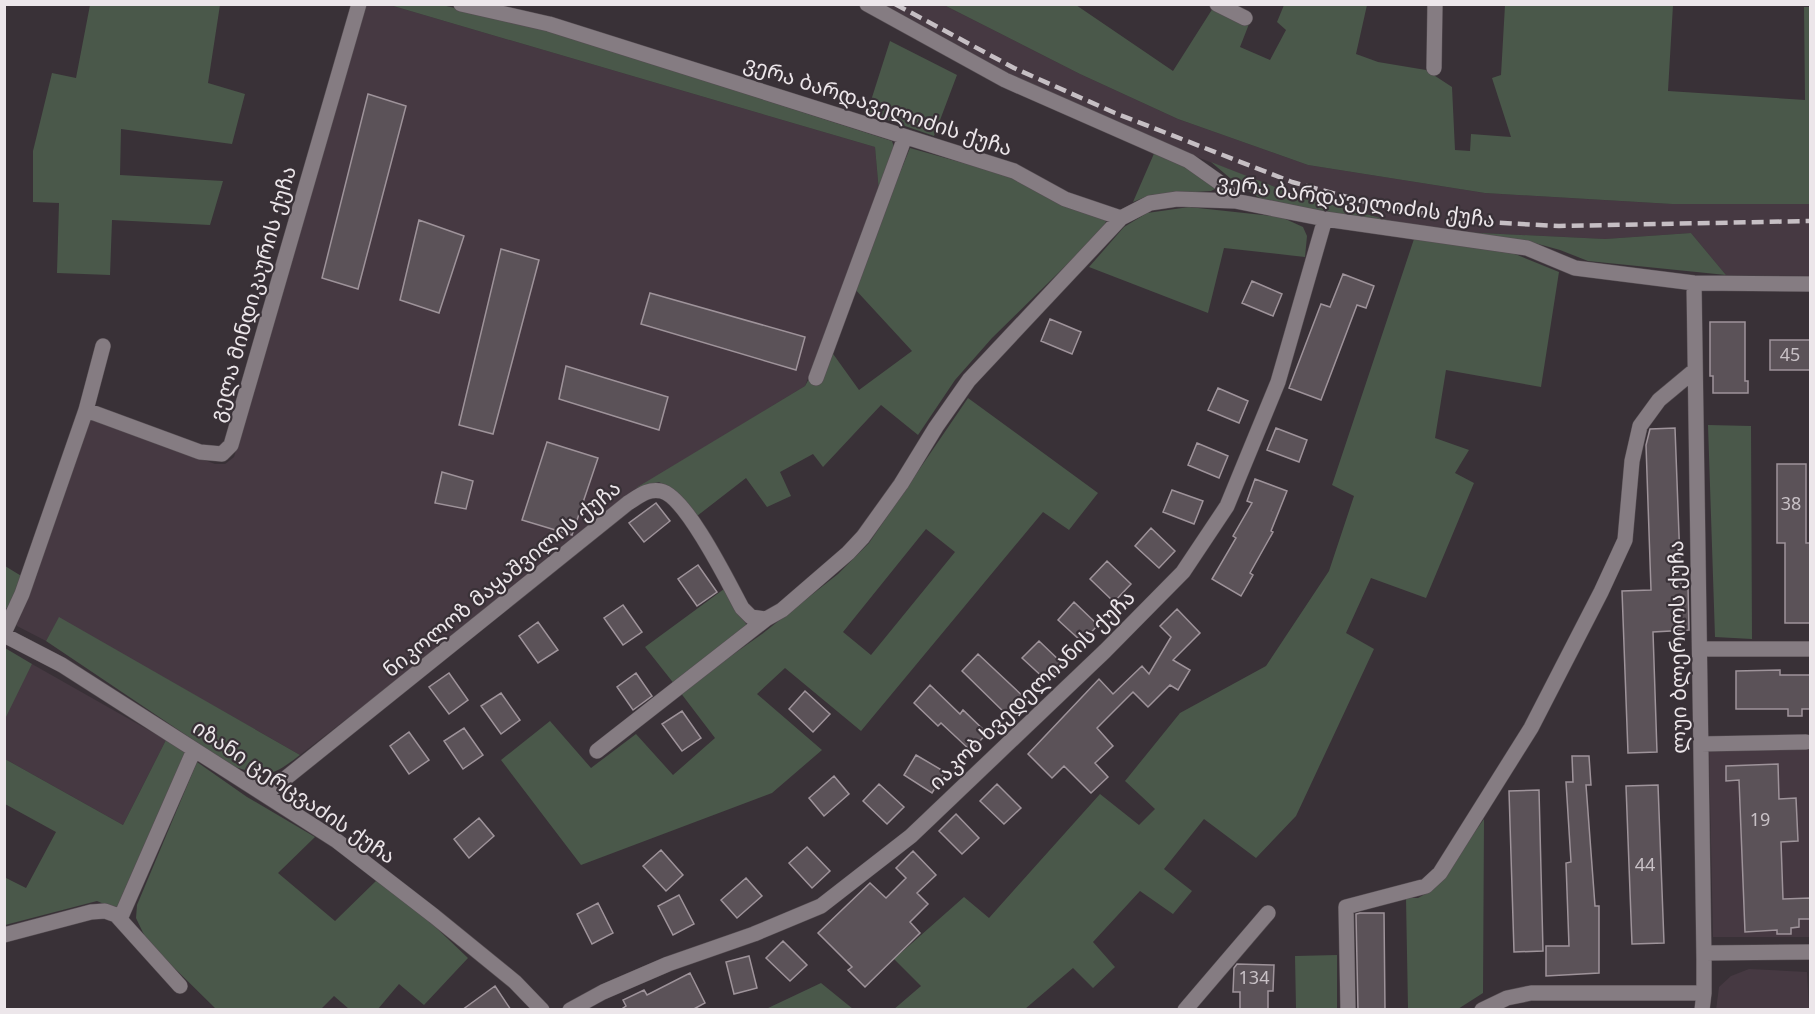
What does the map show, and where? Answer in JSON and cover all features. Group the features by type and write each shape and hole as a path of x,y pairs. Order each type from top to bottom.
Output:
{"street":[{"name":"გელა მინდიკაურის ქუჩა","path":"86,410 200,452 213,455 226,452 231,445 359,4"},
{"name":"ვერა ბარდაველიძის ქუჩა","path":"461,4 549,24 1014,171 1065,198 1121,218 1150,203 1177,199 1235,201 1325,219 1527,248 1575,268 1694,283 1810,284"},
{"path":"867,4 1005,80 1189,161 1223,185 1235,201"},
{"path":"1217,4 1245,18"},
{"path":"1434,68 1435,4"},
{"path":"816,378 905,137"},
{"path":"597,751 766,619 782,610 848,553 863,537 901,484 936,426 969,380 1121,218"},
{"name":"იაკობ ხვედელიანის ქუჩა","path":"570,1010 603,992 668,963 754,934 821,906 911,836 1105,651 1183,572 1227,506 1278,382 1325,219"},
{"name":"ლუი ბლერიოს ქუჩა","path":"1694,283 1704,953 1702,1010"},
{"path":"4,634 22,594 86,410 103,346"},
{"path":"1348,1010 1346,907 1426,886 1447,864 1532,728 1625,540 1632,462 1640,426 1659,400 1695,369"},
{"name":"ნიკოლოზ მაყაშვილის ქუჩა","path":"266,794 628,503 646,492 662,491 675,500 697,529 742,608 751,617 766,619"},
{"name":"იზანი ცერცვაძის ქუჩა","path":"4,634 62,665 337,841 515,982 542,1010"},
{"path":"1700,649 1810,649"},
{"path":"1701,744 1806,742"},
{"path":"120,920 194,750"},
{"path":"4,935 91,912 105,911 116,915 180,986"},
{"path":"1185,1010 1268,913"},
{"path":"1704,953 1810,952"},
{"path":"1482,1010 1507,1004 1531,993 1704,993"}],"shaded area":[{"path":"364,5 390,5 875,147 879,192 805,386 636,489 300,755 59,618 46,641 17,626 14,618 36,578 85,425 90,420 96,418 215,464 225,464 234,457"},
{"path":"877,5 944,5 1080,74 1178,119 1308,165 1485,193 1672,204 1810,204 1810,276 1726,275 1691,233 1605,239 1461,232 1395,222 1293,194 1065,106"},
{"path":"32,664 166,740 123,825 5,759 4,719"},
{"path":"1810,749 1810,937 1713,937 1709,750"},
{"path":"1749,969 1807,972 1809,1009 1716,1010 1719,987 1731,976"}],"green space":[{"path":"90,5 220,5 208,83 245,94 232,144 121,129 120,175 223,181 210,225 112,220 110,275 57,273 59,203 33,202 33,151 52,73 76,78"},
{"path":"390,5 442,5 541,28 892,141 895,150 879,192 875,147"},
{"path":"944,5 1076,5 1173,71 1213,8 1249,24 1240,47 1270,60 1286,30 1277,22 1284,5 1367,5 1356,54 1378,62 1426,70 1452,87 1455,150 1470,151 1471,134 1511,137 1492,78 1501,75 1505,5 1673,5 1668,91 1805,100 1804,7 1810,7 1810,204 1672,204 1485,193 1308,165 1178,119 1080,74"},
{"path":"890,41 957,75 934,136 867,113"},
{"path":"910,148 1013,177 1101,216 1106,221 1104,228 992,338 955,380 918,435 881,405 823,467 813,454 780,472 791,496 767,507 746,478 697,516 673,490 659,482 636,488 805,386 831,351 859,390 912,351 853,287"},
{"path":"1156,149 1215,184 1215,189 1150,195 1133,202"},
{"path":"1211,162 1293,194 1395,222 1281,207 1256,196 1237,184"},
{"path":"1189,207 1281,217 1303,227 1307,236 1305,257 1224,248 1208,313 1089,267 1124,227 1147,213"},
{"path":"1461,232 1605,239 1691,233 1726,275 1588,261 1531,242"},
{"path":"1414,239 1515,254 1559,272 1541,387 1446,370 1435,438 1469,450 1455,473 1474,483 1426,598 1371,578 1346,633 1374,649 1296,816 1256,858 1204,819 1164,869 1192,891 1173,914 1140,891 1093,942 1115,967 1093,988 1073,968 1025,1009 893,1010 921,986 894,959 964,897 989,918 1100,794 1139,825 1155,809 1125,781 1180,713 1266,666 1329,571 1354,496 1332,485"},
{"path":"968,398 1098,493 1069,530 1043,512 861,731 785,668 757,694 822,750 772,793 581,865 501,760 550,721 591,768 636,734 673,775 715,738 680,692 762,634 838,574 869,543","holes":["926,529 955,552 871,655 843,632"]},
{"path":"1708,425 1751,426 1752,639 1715,637"},
{"path":"5,566 23,577 16,597 5,610"},
{"path":"724,589 748,627 675,685 645,647"},
{"path":"59,617 300,755 282,768 268,773 232,766 46,641"},
{"path":"5,648 32,664 5,719"},
{"path":"166,740 186,751 118,910 97,901 5,925 4,877 26,888 56,832 5,804 5,759 123,825"},
{"path":"197,762 247,797 315,837 278,873 335,921 377,880 426,918 468,958 424,1005 399,984 378,1009 349,1009 334,996 321,1009 216,1009 147,941 136,918 137,905"},
{"path":"1484,819 1483,993 1458,1009 1408,1009 1406,898 1418,898 1434,889"},
{"path":"1337,955 1337,1009 1296,1009 1295,956"},
{"path":"821,983 853,1009 766,1009"}],"building":[{"path":"368,94 406,106 358,289 322,278"},
{"path":"419,220 464,236 439,313 400,300"},
{"path":"501,249 539,260 493,434 459,425"},
{"path":"1343,274 1374,286 1366,308 1357,305 1321,400 1289,388 1321,304 1330,307"},
{"path":"1252,281 1282,294 1273,316 1242,303"},
{"path":"650,293 805,337 796,370 641,324"},
{"path":"1050,319 1081,332 1072,354 1041,341"},
{"path":"1710,322 1745,322 1745,381 1748,381 1748,393 1713,393 1713,376 1710,376"},
{"path":"1770,340 1810,340 1810,370 1770,370"},
{"path":"566,366 668,397 659,430 559,399"},
{"path":"1218,388 1248,401 1239,423 1208,410"},
{"path":"1276,428 1307,440 1299,462 1267,450"},
{"path":"1675,428 1681,588 1688,588 1689,630 1653,632 1657,752 1628,753 1622,591 1651,590 1646,445 1650,429"},
{"path":"547,442 598,458 572,535 522,520"},
{"path":"1197,443 1228,456 1219,478 1188,465"},
{"path":"1777,464 1806,464 1806,543 1810,543 1810,623 1785,623 1785,543 1777,543"},
{"path":"442,472 473,481 466,509 435,503"},
{"path":"1255,479 1287,491 1271,531 1273,532 1250,573 1253,575 1241,596 1212,579 1236,538 1233,536 1252,503 1247,501"},
{"path":"1172,490 1203,501 1194,524 1163,512"},
{"path":"656,503 670,521 644,542 629,523"},
{"path":"1151,528 1175,551 1159,568 1135,546"},
{"path":"1107,561 1131,584 1114,602 1090,579"},
{"path":"698,565 717,592 697,606 678,579"},
{"path":"1074,602 1098,625 1082,642 1058,620"},
{"path":"623,605 642,632 623,645 604,618"},
{"path":"1177,609 1200,633 1173,660 1190,670 1178,690 1170,685 1148,707 1133,692 1097,728 1113,746 1095,763 1108,777 1091,793 1064,766 1052,778 1028,754 1099,679 1113,694 1142,666 1149,674 1171,637 1160,626"},
{"path":"538,622 558,650 538,663 519,636"},
{"path":"1039,641 1063,664 1047,681 1022,658"},
{"path":"978,654 1027,700 1010,718 962,671"},
{"path":"1780,670 1780,675 1810,675 1810,709 1802,709 1802,716 1788,716 1788,709 1736,709 1736,671"},
{"path":"449,673 468,700 449,714 429,687"},
{"path":"636,673 652,696 633,710 617,687"},
{"path":"930,685 960,714 963,710 987,733 971,751 941,723 938,726 914,703"},
{"path":"805,691 830,714 813,732 789,709"},
{"path":"501,693 520,720 501,734 481,706"},
{"path":"682,711 701,738 682,751 662,724"},
{"path":"464,728 483,755 463,769 444,741"},
{"path":"409,732 429,760 409,774 390,746"},
{"path":"916,755 945,772 932,793 904,775"},
{"path":"1572,756 1589,756 1591,785 1586,785 1595,906 1599,906 1599,973 1546,976 1546,946 1569,946 1566,863 1571,862 1566,782 1573,782"},
{"path":"1778,764 1779,799 1796,798 1798,841 1781,842 1783,899 1810,898 1810,919 1799,919 1799,927 1791,928 1791,934 1777,934 1777,930 1745,932 1739,780 1726,781 1726,766"},
{"path":"834,776 849,794 824,816 809,798"},
{"path":"879,784 904,807 887,824 863,801"},
{"path":"997,784 1021,808 1004,824 980,801"},
{"path":"1658,785 1664,943 1632,944 1626,786"},
{"path":"1539,790 1543,951 1514,952 1509,791"},
{"path":"956,814 979,838 962,854 939,831"},
{"path":"479,818 494,836 469,858 454,839"},
{"path":"807,847 830,871 812,888 789,863"},
{"path":"661,850 683,875 666,891 643,866"},
{"path":"913,851 936,875 917,893 928,904 910,922 920,933 865,987 848,970 852,967 818,933 870,883 886,898 906,878 896,868"},
{"path":"746,878 762,896 737,918 721,900"},
{"path":"679,895 694,924 673,935 658,906"},
{"path":"598,903 613,933 592,944 577,914"},
{"path":"1384,913 1385,1010 1358,1010 1356,914"},
{"path":"783,941 807,965 790,981 766,958"},
{"path":"749,956 757,988 734,994 726,962"},
{"path":"1237,964 1274,965 1273,991 1268,991 1268,1010 1240,1010 1240,992 1233,992 1234,968"},
{"path":"690,973 705,1003 692,1010 620,1010 626,1006 623,1000 644,990 647,995"},
{"path":"495,986 511,1010 462,1010"}],"railway":[{"path":"895,4 1014,68 1115,113 1292,182 1376,205 1465,221 1559,226 1810,221"}]}
